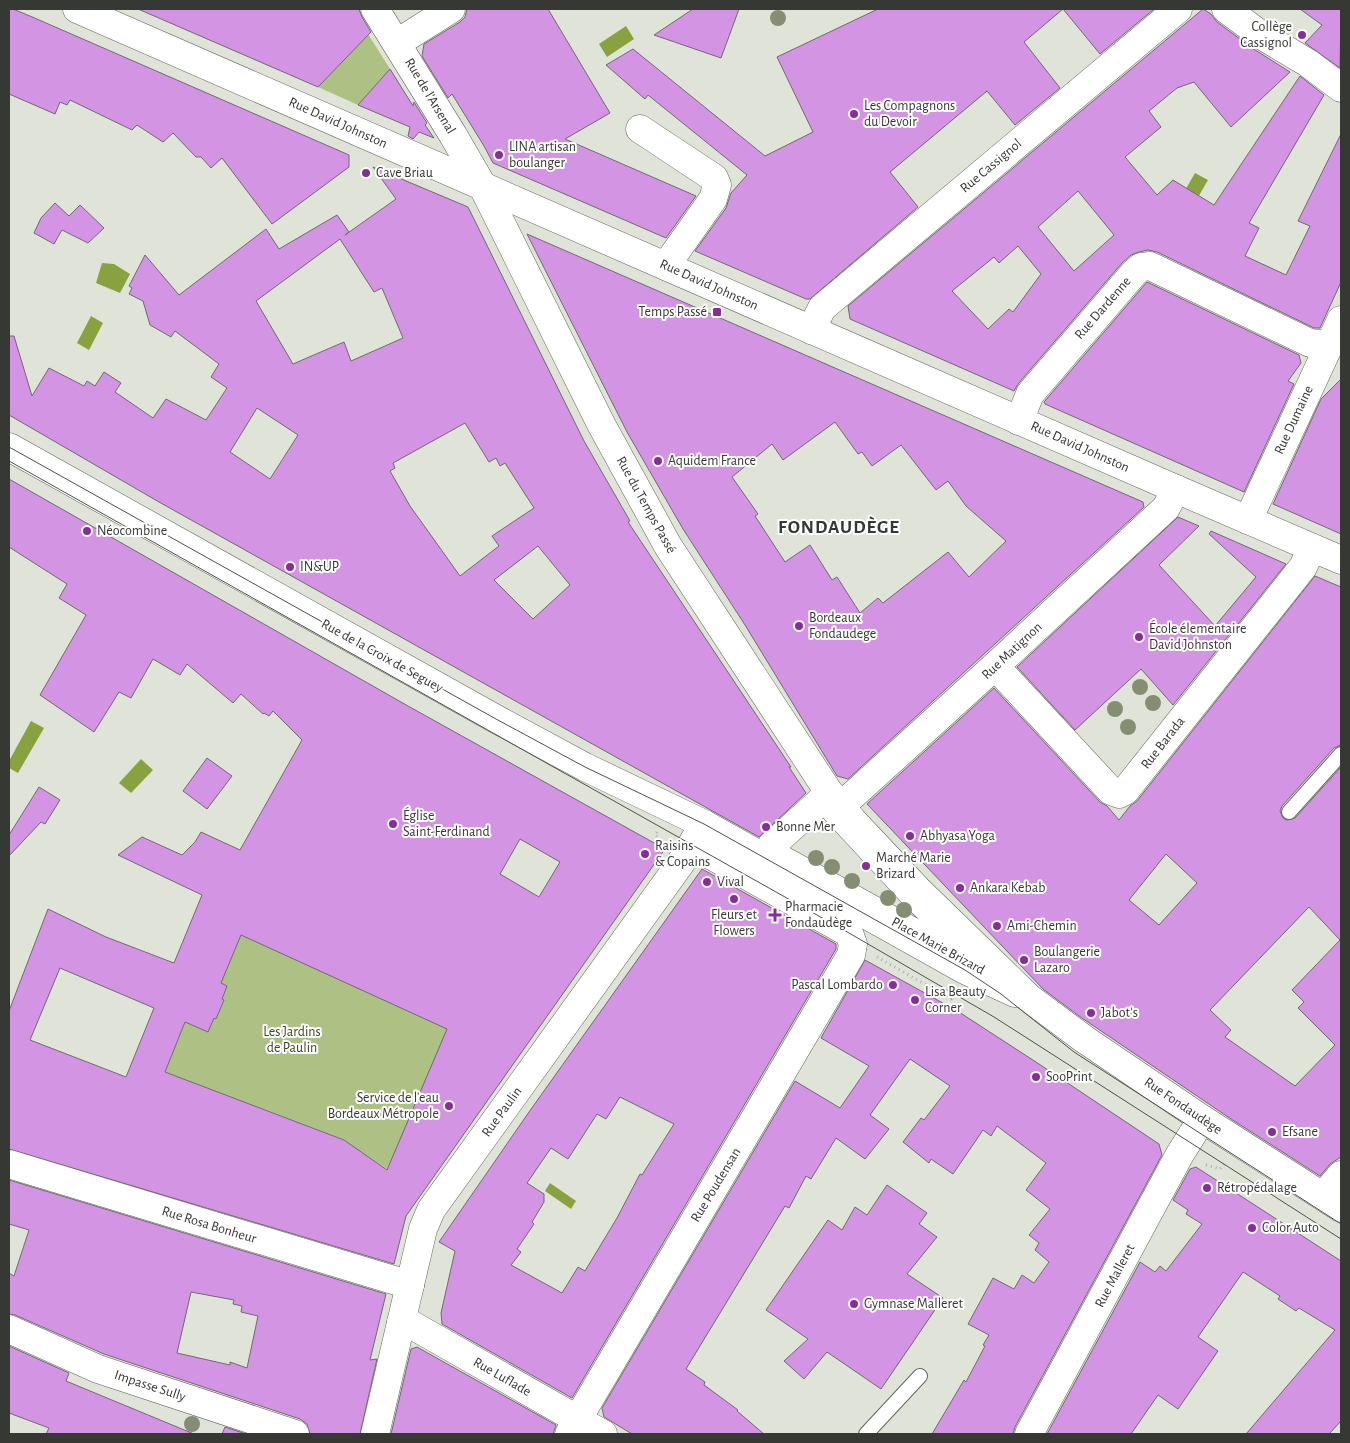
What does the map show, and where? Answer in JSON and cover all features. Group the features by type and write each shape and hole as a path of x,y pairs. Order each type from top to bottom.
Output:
{"street":[{"name":"Rue David Johnston","path":"76,9 1176,490 1341,560"},
{"name":"Rue de l'Arsenal","path":"375,9 482,185"},
{"path":"397,43 451,9"},
{"name":"Rue Cassignol","path":"811,330 822,308 1178,9"},
{"path":"1226,9 1261,36 1308,63 1341,88"},
{"path":"640,129 714,178 717,185 713,200 672,257 668,267"},
{"name":"Rue du Temps Passé","path":"482,185 601,424 668,546 838,808"},
{"name":"Rue Dardenne","path":"1019,421 1030,394 1134,273 1142,267 1150,266 1310,343 1330,345"},
{"name":"Rue Dumaine","path":"1248,520 1341,320"},
{"name":"Rue de la Croix de Seguey","path":"9,447 585,767 698,835 760,855"},
{"name":"Rue Matignon","path":"838,808 1166,508 1176,490"},
{"name":"Rue Barada","path":"995,666 1111,792 1119,794 1125,791 1303,566 1312,548"},
{"name":"Place Marie Brizard","path":"824,798 838,808 914,895 993,974 989,974 768,852 772,845 824,798"},
{"name":"Rue Fondaudège","path":"838,808 1029,998 1084,1039 1202,1119 1332,1202"},
{"path":"698,835 850,944"},
{"name":"Rue Paulin","path":"375,1434 423,1229 431,1210 635,928 698,835"},
{"name":"Rue Fondaudège","path":"760,855 965,970 1004,989 1029,998"},
{"name":"Rue Poudensan","path":"573,1427 850,944"},
{"name":"Rue Malleret","path":"1029,1434 1180,1154 1202,1119"},
{"name":"Rue Rosa Bonheur","path":"9,1164 410,1285"},
{"path":"1332,1202 1341,1175"},
{"name":"Rue Luflade","path":"401,1322 412,1325 573,1427 603,1434"},
{"name":"Impasse Sully","path":"9,1330 98,1369 295,1434"}],"lane":[{"path":"1289,812 1341,754"},
{"path":"866,1434 920,1376"}],"path":[{"path":"850,944 857,957 869,952 950,998 954,993"}],"green space":[{"path":"368,34 390,69 358,105 318,87"},
{"name":"Les Jardins de Paulin","path":"241,935 448,1028 393,1165 389,1164 387,1169 361,1152 338,1159 345,1140 165,1072 185,1022 208,1032 214,1018 216,1019 224,1001 222,999 227,986 205,976 229,964"}],"shaded area":[{"path":"626,26 634,39 607,57 599,44"},
{"path":"1195,173 1208,180 1193,206 1180,199"},
{"path":"102,263 114,264 130,274 120,293 96,283"},
{"path":"91,316 103,323 89,350 77,343"},
{"path":"31,721 44,728 18,773 9,768 9,761"},
{"path":"141,759 153,770 131,793 119,783"},
{"path":"550,1183 576,1201 571,1209 545,1191"}],"building":[{"path":"9,9 30,16 349,155 349,167 272,224 222,158 211,168 201,157 196,157 173,133 163,142 137,125 132,130 70,100 67,105 60,102 55,114 9,94"},
{"path":"138,9 359,9 371,32 318,87"},
{"path":"467,9 548,9 610,113 565,139 696,196 666,238 493,163 452,94 448,98 422,56 424,44 460,22 465,17"},
{"path":"693,9 739,9 721,58 654,35"},
{"path":"878,9 1063,9 1024,42 1060,88 1015,125 987,91 890,172 918,207 810,299 806,299 695,251 726,208 731,193 747,175 648,95 645,99 606,65 633,49 765,156 813,132 777,57"},
{"path":"1063,9 1154,9 1100,54"},
{"path":"1203,9 1252,48 1290,72 1231,127 1194,82 1177,88 1149,111 1161,127 1125,157 1157,195 1173,180 1214,205 1300,76 1324,95 1249,223 1259,228 1245,256 1286,275 1310,226 1298,221 1341,134 1341,282 1320,328 1314,328 1157,252 1148,250 1131,255 1122,263 1014,391 850,319 848,306","holes":["1078,191 1114,235 1074,271 1038,227","1018,246 1041,274 1013,312 1009,309 988,329 952,291 994,257 999,263"]},
{"path":"1300,9 1341,9 1340,68 1305,43 1322,25"},
{"path":"390,69 413,106 414,102 427,123 425,125 434,138 419,132 413,139 408,136 410,127 358,105"},
{"path":"373,167 468,207 584,441 630,521 628,522 791,767 789,767 806,793 759,837 159,502 9,415 9,336 14,336 32,396 49,368 84,386 87,381 95,386 104,372 121,383 115,392 153,418 166,399 206,420 227,388 211,377 219,364 175,331 171,337 150,325 143,301 129,294 132,288 129,286 145,255 179,295 266,229 279,249 337,215 349,232 345,235 396,199","holes":["340,239 374,292 382,288 403,338 351,361 344,342 293,364 256,301","257,408 298,435 270,479 230,452","465,423 489,462 496,458 500,466 505,463 534,508 492,536 499,546 460,576 410,506 390,471 395,468 393,463","538,546 570,585 533,619 494,580"]},
{"path":"55,203 69,216 80,205 104,228 88,243 62,230 54,244 34,233 41,218"},
{"path":"527,234 1143,502 1144,507 848,779 837,776 745,625 683,529 627,432","holes":["835,422 858,454 862,452 872,466 901,445 936,490 948,481 966,506 1006,541 969,577 948,552 883,603 878,598 860,613 837,577 832,580 810,545 785,562 755,516 758,514 732,477 772,444 783,460"]},
{"path":"1147,282 1299,355 1301,363 1288,381 1294,384 1244,492 1044,402"},
{"path":"1341,379 1341,534 1273,504 1321,399"},
{"path":"9,479 408,706 665,849 406,1216 394,1264 9,1149 9,1011 48,909 106,937 174,963 202,895 118,855 142,837 182,855 195,842 201,832 240,850 302,740 273,711 269,716 263,714 241,694 233,703 187,664 180,675 153,659 131,698 119,692 94,732 40,695 86,615 59,598 67,584 9,547","holes":["520,839 560,862 539,897 500,874","241,935 447,1029 387,1170 344,1140 165,1072 185,1022 208,1032 224,1000 222,999 227,986 221,983","60,968 154,1008 126,1077 30,1040"]},
{"name":"École élementaire David Johnston","path":"1178,517 1199,526 1159,565 1215,626 1256,577 1209,534 1211,531 1286,564 1173,705 1141,669 1075,730 1017,667"},
{"path":"1315,576 1341,587 1341,745 1334,748 1282,806 1280,811 1283,818 1287,820 1295,818 1341,767 1341,1157 1330,1164 1320,1176 1231,1119 1079,1016 1043,989 867,804 994,688 1119,820 1130,806 1137,801","holes":["1166,854 1197,883 1159,925 1129,900","1309,907 1340,940 1292,990 1304,1002 1298,1008 1335,1045 1295,1086 1225,1037 1231,1030 1210,1010"]},
{"path":"207,758 232,776 207,809 183,791"},
{"path":"39,787 60,800 45,824 41,822 9,856 9,835"},
{"path":"702,869 836,944 836,949 572,1398 442,1324 441,1313 455,1251 439,1242","holes":["620,1097 674,1124 642,1175 640,1174 617,1218 585,1271 578,1267 562,1293 511,1265 521,1252 517,1249 534,1224 532,1222 544,1202 544,1194 527,1183 551,1148 568,1159 597,1114 606,1119"]},
{"path":"865,960 959,1012 1039,1064 1159,1144 1162,1155 1015,1427 1013,1434 932,1434 964,1380 966,1382 985,1346 983,1345 989,1335 968,1324 993,1278 1014,1289 1022,1275 1034,1283 1049,1262 1035,1250 1039,1243 1029,1235 1050,1209 1026,1190 1046,1163 997,1126 991,1136 983,1130 953,1174 931,1159 929,1163 903,1142 921,1118 924,1120 950,1086 910,1059 870,1115 889,1129 865,1159 836,1138 811,1179 806,1176 789,1208 785,1206 686,1369 705,1382 704,1385 738,1410 764,1434 632,1434 604,1417 602,1408 795,1081 840,1108 869,1066 821,1038"},
{"path":"1196,1167 1341,1261 1341,1421 1329,1434 1246,1434 1335,1330 1299,1308 1296,1311 1278,1299 1280,1296 1243,1272 1198,1337 1218,1351 1178,1409 1158,1395 1131,1434 1047,1434 1140,1262 1155,1272 1160,1266 1166,1271 1202,1224 1186,1214 1188,1210 1173,1200 1190,1169"},
{"path":"9,1180 386,1294 370,1360 377,1359 360,1434 310,1434 307,1424 300,1419 104,1354 9,1314 9,1273 14,1276 29,1230 9,1224","holes":["191,1292 234,1300 233,1304 242,1306 241,1312 258,1316 247,1368 230,1362 230,1365 177,1353"]},
{"name":"Gymnase Malleret","path":"887,1185 927,1213 919,1224 937,1237 907,1274 943,1298 881,1389 827,1352 804,1379 784,1361 808,1339 766,1310 828,1220 842,1230 855,1207 867,1215"},
{"path":"9,1346 69,1373 66,1381 194,1434 46,1434 49,1428 9,1413"},
{"path":"417,1347 556,1425 553,1434 391,1434 411,1349"},
{"path":"225,1427 246,1434 222,1434"}],"tram line":[{"path":"9,447 496,719 585,767 704,824 965,970 1001,994 1074,1052 1341,1224"},
{"path":"9,461 849,933 994,1017 1341,1239"}],"place":[{"name":"Collège Cassignol","path":"1302,35"},
{"name":"Les Compagnons du Devoir","path":"854,114"},
{"name":"LINA artisan boulanger","path":"499,155"},
{"name":"Cave Briau","path":"366,173"},
{"name":"Temps Passé","path":"717,312"},
{"name":"Aquidem France","path":"658,461"},
{"name":"Néocombine","path":"87,531"},
{"name":"IN&UP","path":"290,567"},
{"name":"Bordeaux Fondaudege","path":"799,626"},
{"name":"École élementaire David Johnston","path":"1139,637"},
{"name":"Église Saint-Ferdinand","path":"393,824"},
{"name":"Bonne Mer","path":"766,827"},
{"name":"Abhyasa Yoga","path":"910,836"},
{"name":"Raisins & Copains","path":"645,854"},
{"name":"Marché Marie Brizard","path":"866,866"},
{"name":"Vival","path":"707,882"},
{"name":"Ankara Kebab","path":"960,888"},
{"name":"Fleurs et Flowers","path":"734,899"},
{"name":"Pharmacie Fondaudège","path":"775,915"},
{"name":"Ami-Chemin","path":"997,926"},
{"name":"Boulangerie Lazaro","path":"1024,960"},
{"name":"Pascal Lombardo","path":"893,985"},
{"name":"Lisa Beauty Corner","path":"915,1000"},
{"name":"Jabot's","path":"1091,1013"},
{"name":"SooPrint","path":"1036,1077"},
{"name":"Service de l'eau Bordeaux Métropole","path":"449,1106"},
{"name":"Efsane","path":"1272,1132"},
{"name":"Rétropédalage","path":"1207,1188"},
{"name":"Color Auto","path":"1252,1228"},
{"name":"Gymnase Malleret","path":"854,1304"}],"district":[{"name":"FONDAUDÈGE","path":"839,527"}]}
